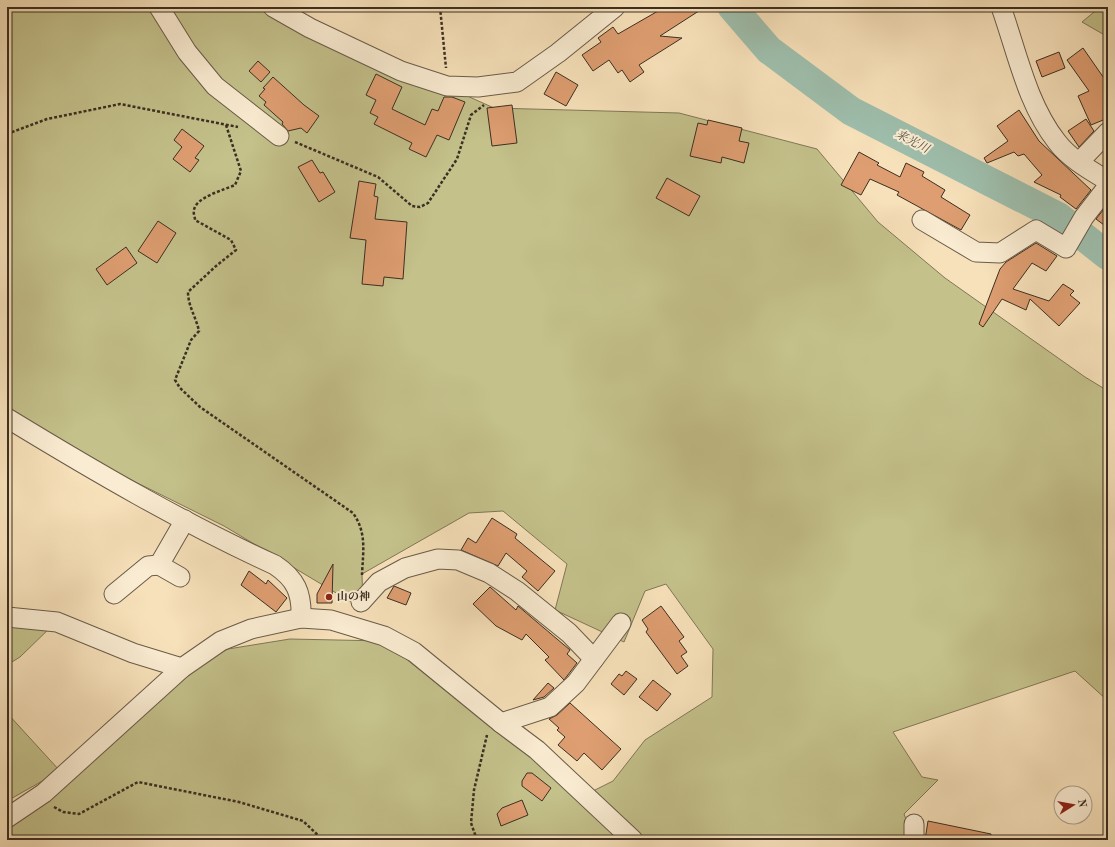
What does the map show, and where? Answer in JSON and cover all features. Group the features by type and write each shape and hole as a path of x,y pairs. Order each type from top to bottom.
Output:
{"street":[{"path":"159,7 187,52 215,86 279,136"},
{"path":"273,7 310,28 401,70 447,86 478,87 517,82 558,53 615,7"},
{"path":"1001,7 1023,74 1045,124 1058,143 1079,162 1108,181"},
{"path":"1079,162 1108,132"},
{"path":"922,220 976,252 1000,253 1036,230 1066,248 1084,217 1108,186"},
{"path":"8,420 185,520 276,565 287,573 297,585 301,608 301,618"},
{"path":"159,565 185,520"},
{"path":"362,602 379,582 405,568 438,559 458,560 489,573 516,591 569,633 594,659"},
{"path":"114,594 148,566 159,565 180,578"},
{"path":"7,617 56,622 133,653 182,668"},
{"path":"7,818 39,797 100,744 148,697 182,668 221,641 251,629 301,618 331,620 384,636 414,652 501,723 537,750 632,840"},
{"path":"501,723 550,707 576,683 621,623"}],"path":[{"path":"440,7 447,86"},
{"path":"226,125 241,171 235,185 209,195 197,203 193,210 195,220 230,240 236,250 188,292 190,306 197,320 199,331 191,340 175,380 180,388 200,407 353,513 361,524 364,545 362,602"},
{"path":"476,840 471,823 474,790 487,734 501,723"},
{"path":"39,797 63,812 79,814 138,782 239,802 303,822 323,840"}],"shaded area":[{"path":"7,7 269,7 494,108 679,113 817,149 878,222 945,278 1085,377 1108,391 1108,701 1075,671 893,732 922,777 938,780 904,814 914,840 7,840 7,814 164,681 228,649 290,639 384,641 482,720 585,795 613,781 645,740 712,697 713,649 666,584 645,591 624,642 555,610 567,564 503,511 469,513 362,574 363,609 224,526 53,441 7,408"},
{"path":"1100,7 1108,7 1108,37 1082,22"},
{"path":"1091,243 1104,244 1108,247 1108,275"},
{"path":"7,619 54,624 20,657 7,665"},
{"path":"7,713 60,771 7,801"}],"building":[{"path":"665,7 705,7 660,36 682,38 639,65 644,72 630,82 622,70 618,73 609,60 593,71 582,55 601,42 598,38 613,27 618,34"},
{"path":"1083,48 1108,84 1108,118 1091,125 1078,96 1089,91 1067,60"},
{"path":"1059,52 1065,68 1042,77 1036,61"},
{"path":"258,61 270,72 261,82 249,71"},
{"path":"556,72 578,85 566,106 544,94"},
{"path":"376,74 402,87 392,109 425,125 432,109 438,111 444,97 452,97 465,102 449,140 437,135 426,157 409,149 412,143 374,124 378,117 370,113 376,100 366,95"},
{"path":"273,77 304,105 319,116 307,133 301,128 288,131 282,124 283,122 264,105 266,102 259,96 265,89 263,88"},
{"path":"512,105 517,143 492,146 487,108"},
{"path":"1019,110 1039,141 1091,190 1076,209 1060,197 1061,195 1034,182 1042,175 1024,154 1018,156 1014,152 987,163 984,158 1008,141 997,126"},
{"path":"1086,119 1094,131 1079,147 1068,131"},
{"path":"708,120 742,128 739,141 749,143 744,163 722,157 721,163 690,156 698,123 707,125"},
{"path":"182,129 204,146 195,158 199,160 190,172 173,159 182,147 174,140"},
{"path":"859,152 879,163 877,165 900,177 906,163 924,172 922,176 945,190 941,197 970,215 961,230 897,195 899,192 870,179 861,195 841,185"},
{"path":"312,160 320,173 323,172 335,192 319,202 298,167"},
{"path":"667,178 700,196 689,216 656,198"},
{"path":"359,181 376,184 374,196 378,197 375,219 407,222 403,279 384,277 383,286 362,284 366,240 350,238"},
{"path":"1108,205 1108,228 1096,219"},
{"path":"158,221 176,233 157,263 138,251"},
{"path":"1036,243 1057,256 1046,271 1032,263 1013,289 1049,301 1063,284 1074,291 1070,295 1080,303 1059,326 1030,299 1026,310 1002,299 983,327 979,324 1000,269 1006,262"},
{"path":"126,247 137,263 107,285 96,269"},
{"path":"492,518 517,534 515,538 555,571 538,591 522,577 527,571 506,553 498,566 461,550 468,538 476,543"},
{"path":"333,564 332,603 317,603 317,594"},
{"path":"249,571 266,584 268,580 287,598 276,612 241,585"},
{"path":"394,586 411,593 406,605 387,598"},
{"path":"490,587 516,610 518,606 570,650 567,654 577,663 564,680 545,660 549,657 526,634 522,640 496,626 473,604"},
{"path":"661,606 684,637 679,641 687,652 681,656 688,666 677,674 646,632 648,629 642,620"},
{"path":"626,671 637,679 624,695 611,684 619,674 622,676"},
{"path":"653,680 671,694 657,711 639,697"},
{"path":"548,683 554,688 544,697 533,700"},
{"path":"570,703 621,749 602,770 584,753 577,761 558,745 565,737 557,730 559,728 549,719 557,715"},
{"path":"527,773 532,773 551,788 542,801 522,786 522,781"},
{"path":"522,800 528,815 501,826 497,814 502,808"},
{"path":"928,821 991,834 991,840 925,840"}],"waterway":[{"name":"来光川","path":"732,7 769,50 851,111 1059,217 1108,256"}],"place":[{"name":"山の神","path":"329,597"}]}
